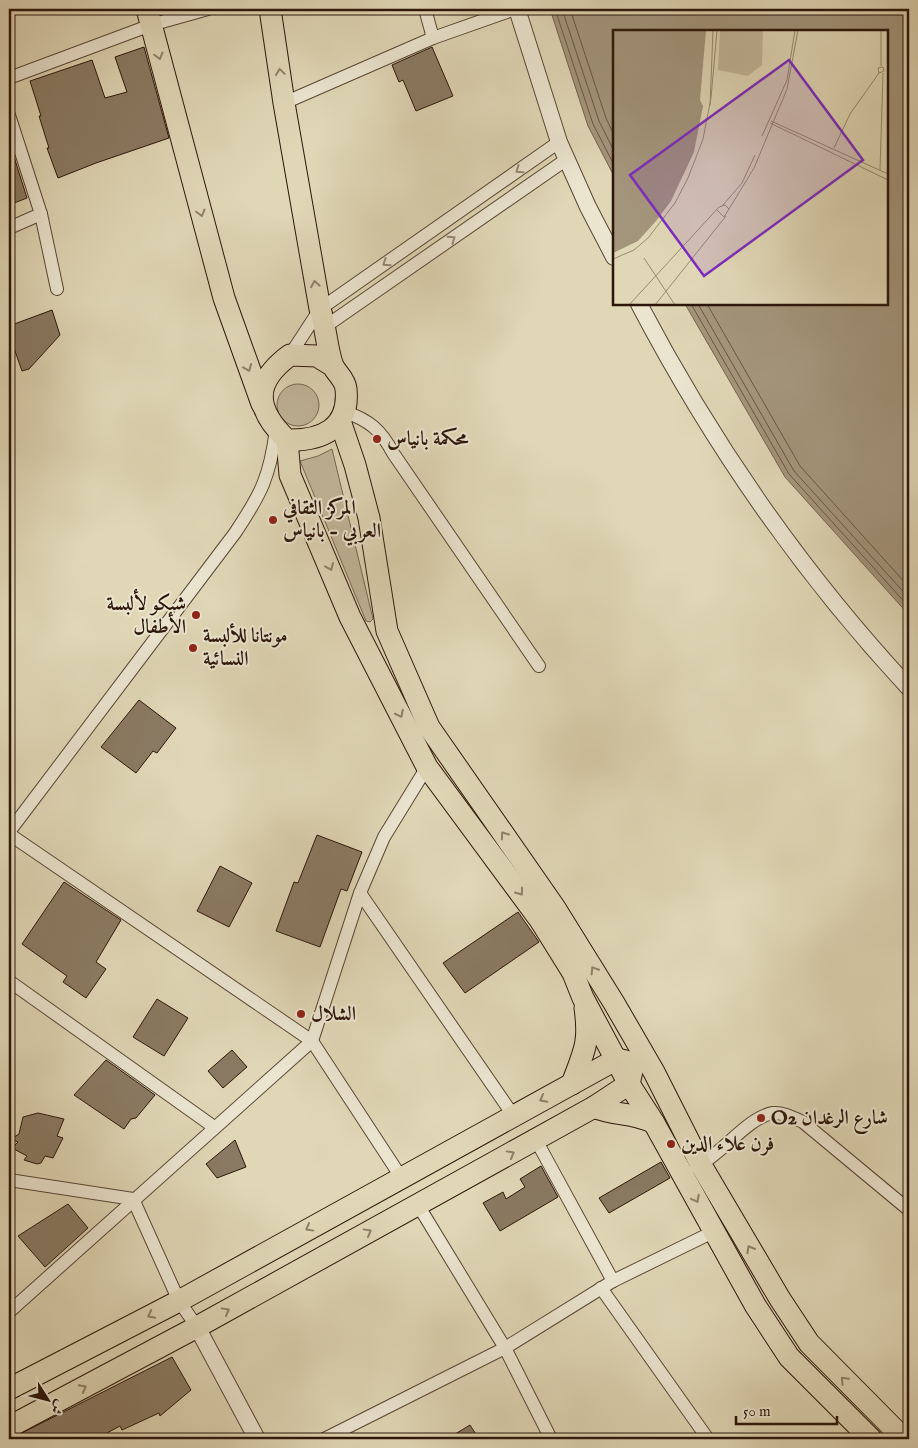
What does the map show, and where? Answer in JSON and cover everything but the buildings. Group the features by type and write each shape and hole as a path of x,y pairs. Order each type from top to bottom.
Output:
{"main road":[{"path":"270,9 284,103 333,366"},
{"path":"149,17 224,298 267,418 282,434 290,475 350,617 427,767 540,920 573,973 583,998 626,1069 654,1123 692,1162"},
{"path":"262,404 262,390 267,376 290,355 317,356 333,366 342,376 346,388 342,416 369,518 387,631 429,727 554,908 614,1003 654,1072 692,1162 713,1232 755,1305 790,1357 871,1439"},
{"path":"282,434 317,438 330,431 342,416"},
{"path":"365,644 387,631"},
{"path":"572,1084 588,1041 583,998"},
{"path":"614,1003 616,1023 626,1069 664,1111 692,1162 809,1342 904,1439"},
{"path":"9,1389 178,1300 572,1084 626,1069"},
{"path":"9,1427 197,1326 594,1107 626,1069"},
{"path":"594,1107 601,1110 641,1116 654,1123"}],"street":[{"path":"9,78 149,17 208,9"},
{"path":"425,9 433,38"},
{"path":"284,103 433,38 516,9 559,142 588,207 613,255"},
{"path":"9,115 41,214 57,288"},
{"path":"290,355 323,318 559,142"},
{"path":"323,318 567,159"},
{"path":"9,228 41,214"},
{"path":"640,305 716,438 764,512 821,588 909,688"},
{"path":"342,416 363,418 383,436 539,666"},
{"path":"282,434 259,497 235,533 9,833 312,1041 401,1177"},
{"path":"9,1312 312,1041 360,893 384,837 427,767"},
{"path":"360,893 513,1115"},
{"path":"9,982 214,1127"},
{"path":"692,1162 760,1118 774,1113 788,1115 803,1122 909,1210"},
{"path":"536,1140 613,1280"},
{"path":"9,1180 133,1200"},
{"path":"133,1200 178,1300 197,1326 257,1439"},
{"path":"418,1205 505,1348 551,1439"},
{"path":"324,1439 505,1348 613,1280 713,1232"},
{"path":"601,1288 708,1439"}],"shaded area":[{"path":"298,384 313,390 319,405 313,420 298,426 283,420 277,405 283,390"},
{"path":"332,449 373,619 370,622 366,621 300,461 318,456"}],"water":[{"path":"550,9 909,9 909,615 785,477 686,305 888,305 888,30 613,30 613,174 588,126"}],"place":[{"name":"محكمة بانياس","path":"377,439"},
{"name":"المركز الثقافي العربي - بانياس","path":"273,520"},
{"name":"شيكو لألبسة الأطفال","path":"196,615"},
{"name":"مونتانا للألبسة النسائية","path":"193,648"},
{"name":"الشلال","path":"301,1014"},
{"name":"O2 شارع الرغدان","path":"761,1118"},
{"name":"فرن علاء الدين","path":"671,1144"}]}
